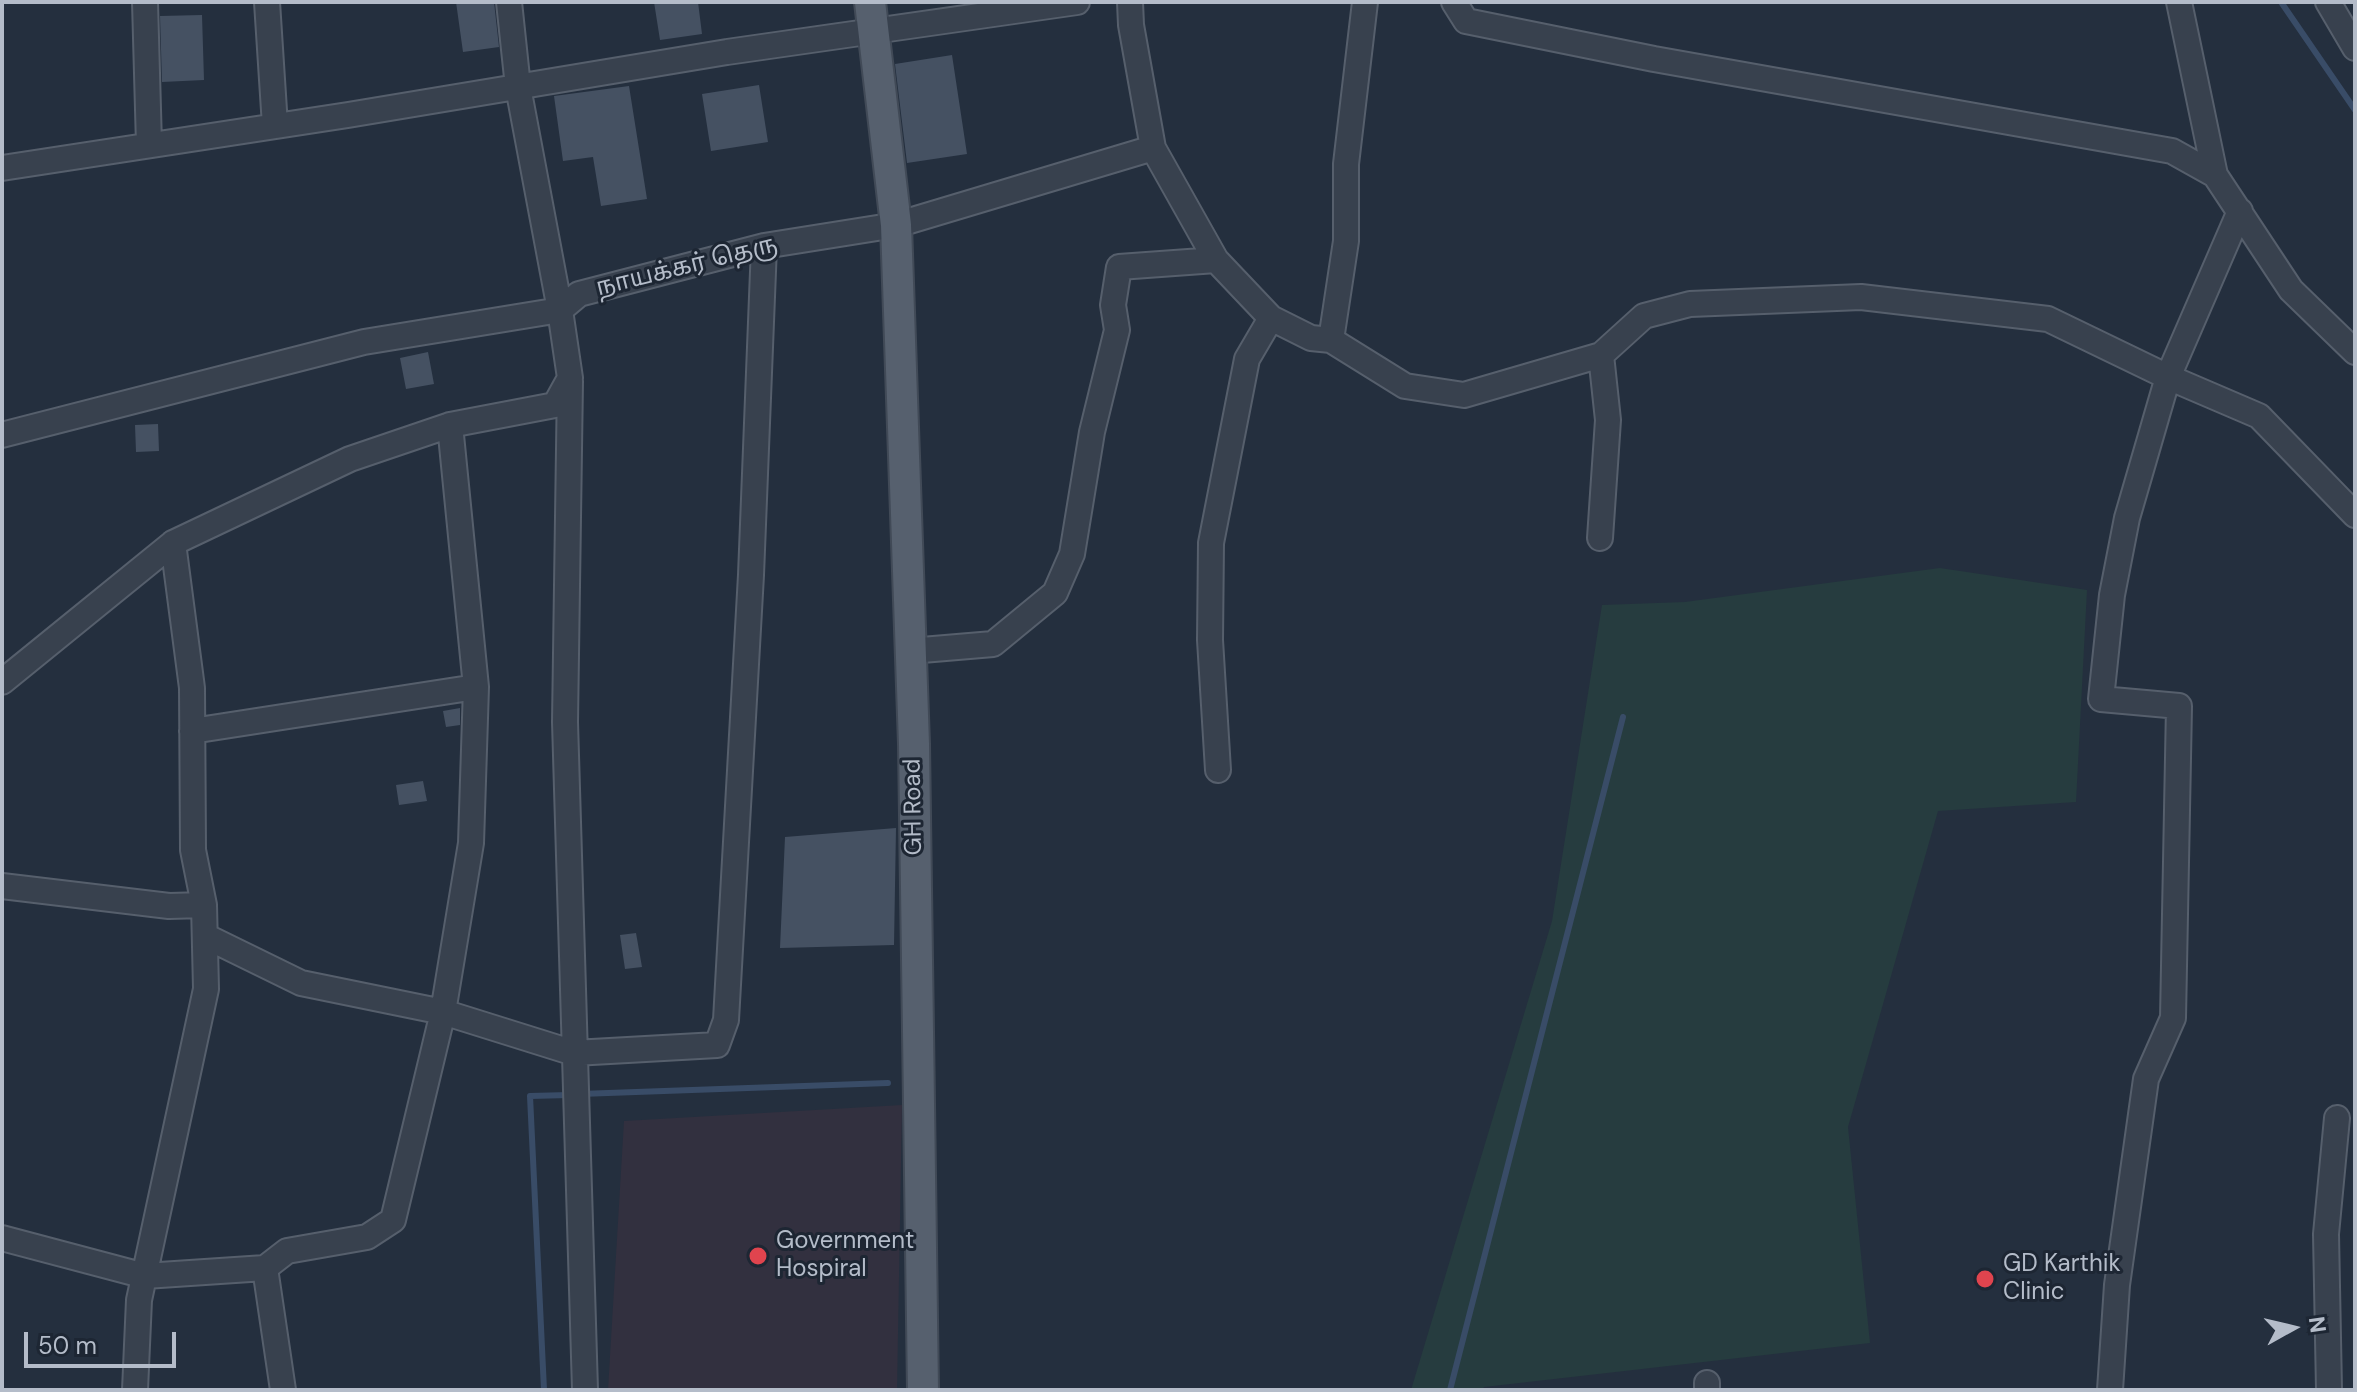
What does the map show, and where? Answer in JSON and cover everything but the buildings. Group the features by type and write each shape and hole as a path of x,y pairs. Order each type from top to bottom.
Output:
{"main road":[{"name":"GH Road","path":"870,2 896,225 914,744 923,1390"}],"street":[{"path":"145,2 149,145"},
{"path":"267,2 275,126"},
{"path":"509,2 518,87 570,378 565,722 585,1390"},
{"path":"2,168 727,52 1077,2"},
{"path":"1130,2 1131,25 1153,148 1216,260 1271,318 1311,338 1331,340 1405,386 1464,395 1601,355 1644,316 1690,304 1861,297 2048,319 2168,377 2259,416 2355,515"},
{"path":"1331,340 1346,241 1346,164 1365,2"},
{"path":"1454,2 1466,21 1654,59 2172,151 2215,175"},
{"path":"2179,2 2215,175 2291,290 2353,346"},
{"path":"2328,2 2355,48"},
{"name":"நாயக்கர் தெரு","path":"560,310 579,294 764,246 896,225 1153,148"},
{"path":"2110,1390 2117,1285 2146,1079 2173,1018 2179,706 2101,699 2112,595 2127,518 2168,377 2240,211"},
{"path":"205,936 301,983 443,1012 574,1053 717,1045 726,1020 752,559 764,246"},
{"path":"910,651 993,644 1055,593 1072,554 1092,432 1117,330 1113,305 1119,267 1216,260"},
{"path":"2,435 364,342 560,310"},
{"path":"1218,770 1210,640 1211,543 1247,359 1271,318"},
{"path":"1600,538 1608,420 1601,355"},
{"path":"2,682 173,543 350,459 450,425 555,405 570,378"},
{"path":"2,1238 145,1276 265,1268 287,1251 367,1237 393,1220 443,1012 471,843 476,687 450,425"},
{"path":"135,1390 139,1300 206,989 204,905 193,850 192,688 173,543"},
{"path":"192,731 476,687"},
{"path":"2,886 169,906 204,905"},
{"path":"2329,1390 2326,1234 2337,1118"},
{"path":"265,1268 283,1390"}],"shaded area":[{"name":"Government Hospiral","path":"902,1105 897,1390 608,1390 624,1121"}],"green space":[{"path":"1940,568 2087,590 2076,802 1938,811 1848,1127 1870,1343 1484,1387 1482,1390 1411,1390 1552,921 1602,605 1685,602"}],"waterway":[{"path":"2281,2 2355,110"},
{"path":"1450,1390 1623,717"},
{"path":"580,1094 888,1083"},
{"path":"544,1390 530,1096 569,1095"}],"place":[{"name":"Government Hospiral","path":"758,1256"},
{"name":"GD Karthik Clinic","path":"1985,1279"}]}
